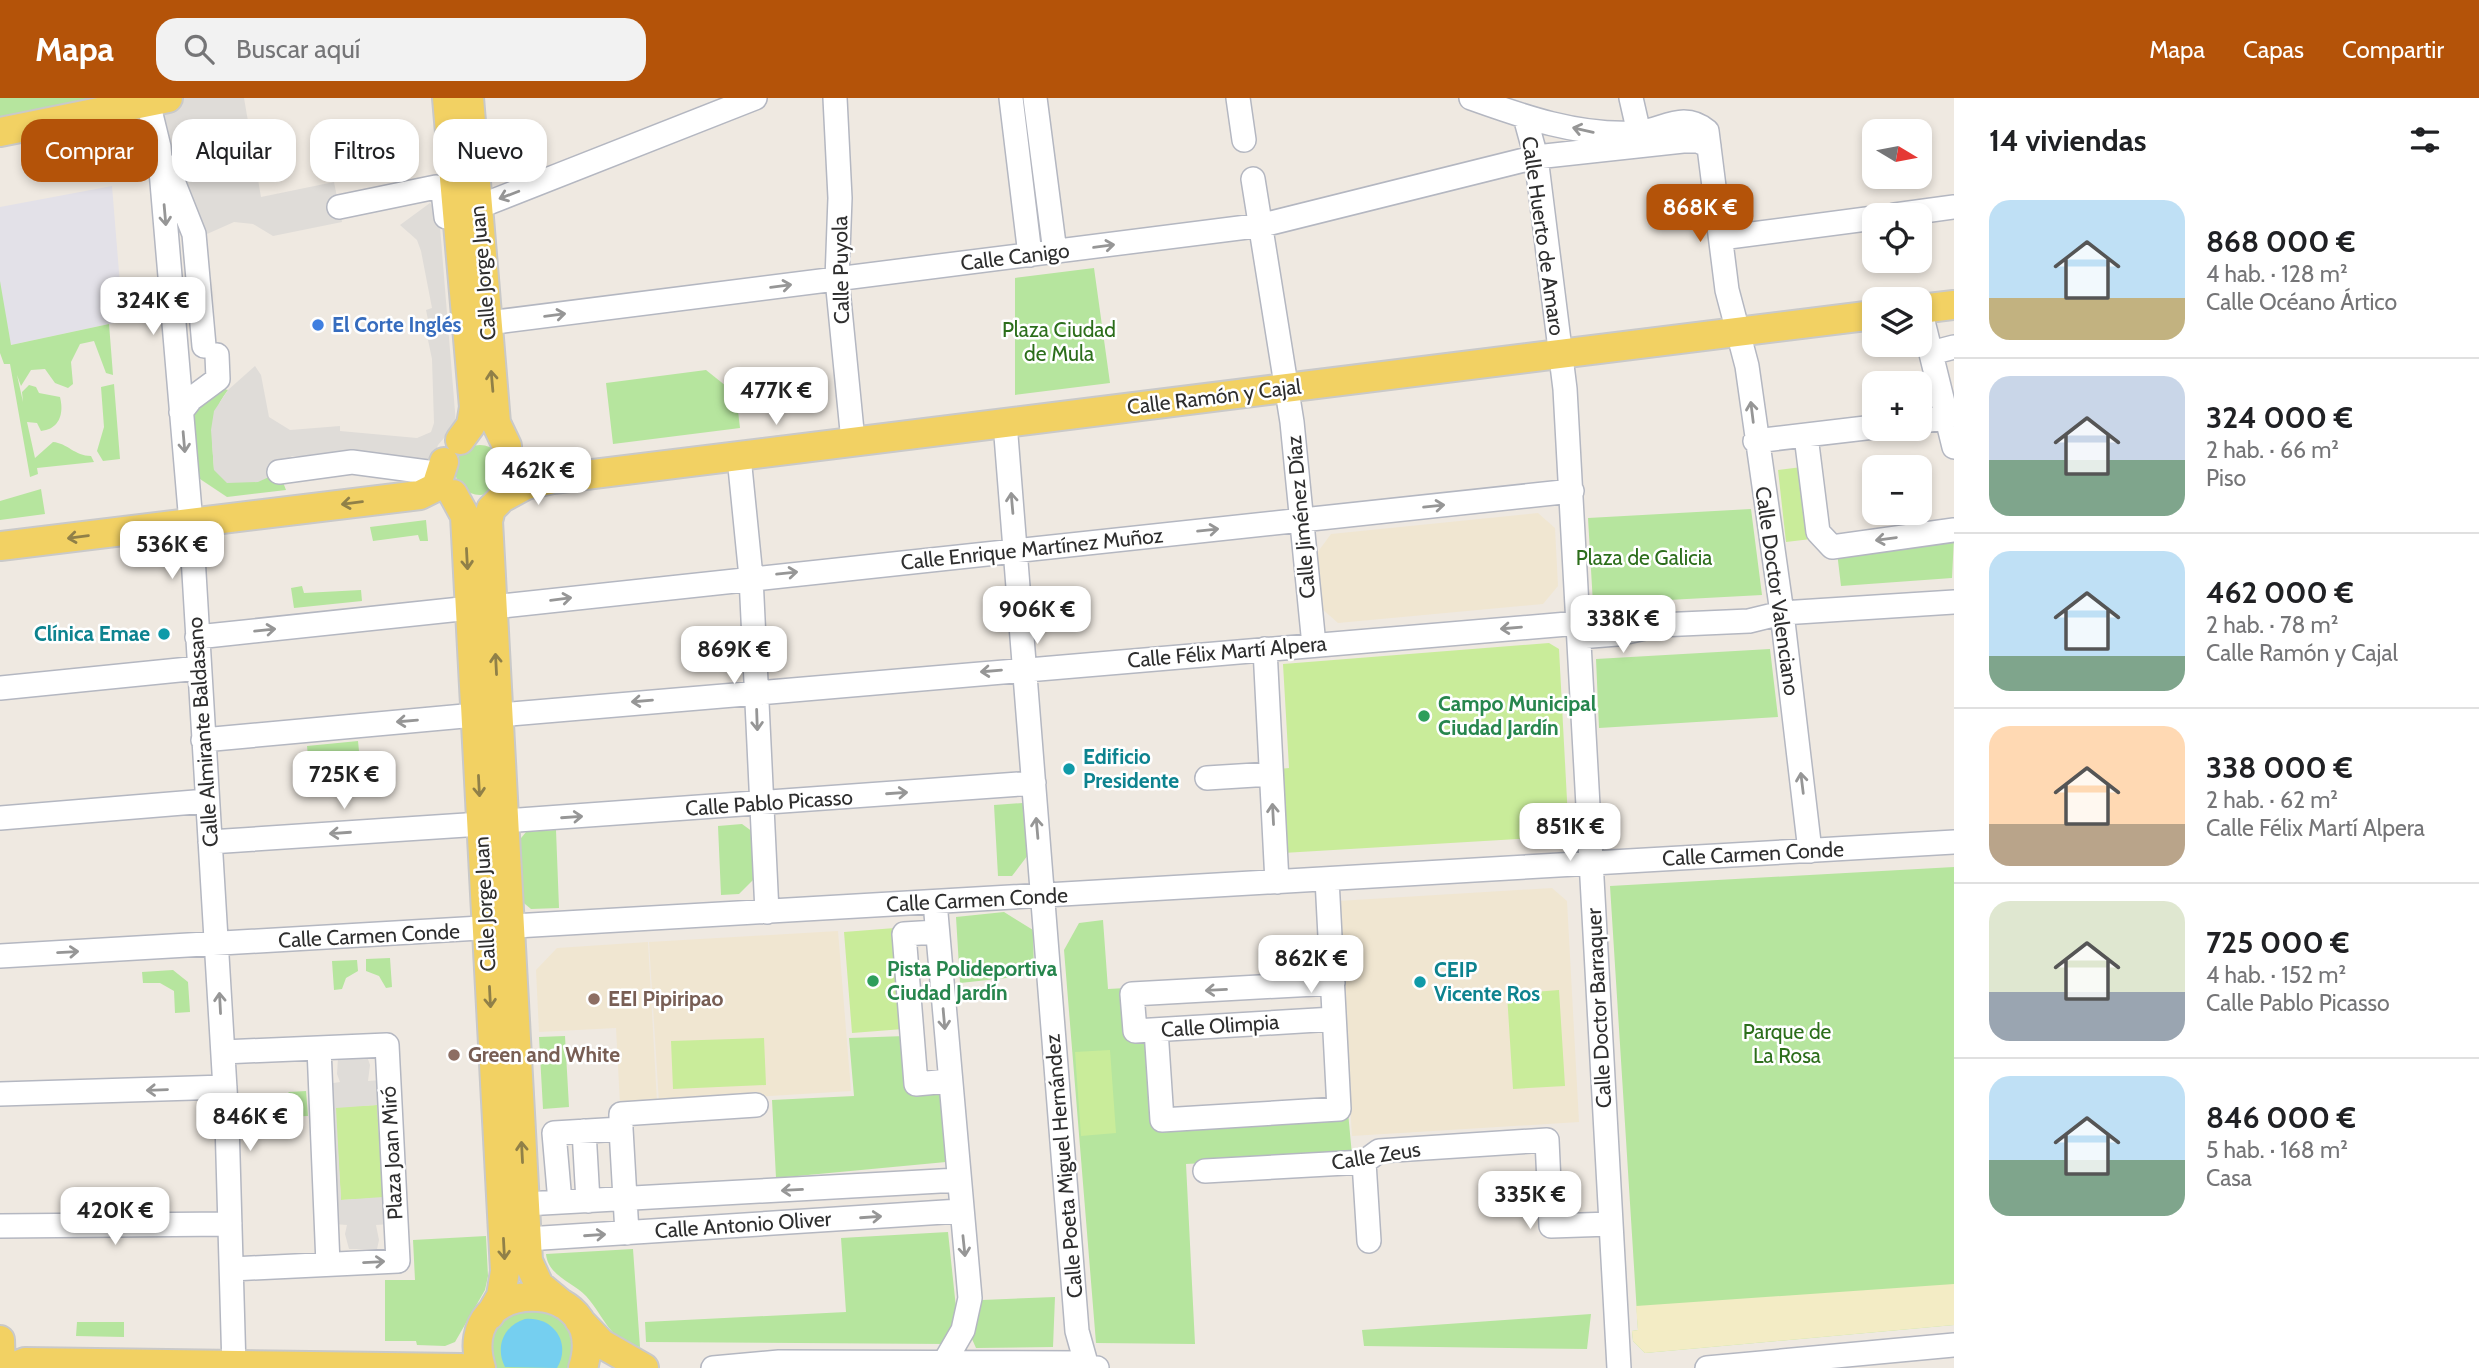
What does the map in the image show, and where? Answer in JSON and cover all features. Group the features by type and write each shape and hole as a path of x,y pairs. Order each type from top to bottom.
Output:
{"main road":[{"name":"Calle Jorge Juan","path":"447,98 474,415 469,429 449,457"},
{"name":"Calle Jorge Juan","path":"469,98 496,424 510,450"},
{"path":"0,132 158,100"},
{"path":"1932,308 1954,305"},
{"name":"Calle Ramón y Cajal","path":"502,499 519,488 553,479 1862,317"},
{"path":"0,546 424,494 436,487 449,457 476,434 488,434 510,450 530,474 553,479"},
{"path":"449,457 446,481 453,494 472,506 487,506 502,499 516,475 510,450"},
{"name":"Calle Jorge Juan","path":"453,494 465,516 481,608 498,929 505,1271 501,1296 478,1344 481,1368"},
{"name":"Calle Jorge Juan","path":"481,608 488,518 491,509 502,499"},
{"name":"Calle Jorge Juan","path":"498,929 529,1267 534,1280 602,1343 643,1368"},
{"path":"490,1315 503,1303 522,1296 543,1296 568,1309 586,1341 583,1368"},
{"path":"0,1340 1,1368"},
{"path":"10,1368 25,1362 461,1368"}],"street":[{"path":"436,98 441,167 438,173 430,178 338,202 436,187 443,191 452,293 468,348"},
{"path":"478,207 755,98"},
{"name":"Calle Puyola","path":"835,98 840,198 837,279 853,441"},
{"path":"1011,98 1030,255"},
{"path":"1035,98 1055,252"},
{"path":"1237,98 1244,140"},
{"name":"Calle Huerto de Amaro","path":"1471,98 1525,117 1595,133 1639,133 1673,122 1698,124"},
{"path":"1631,98 1639,133"},
{"name":"Calle Almirante Baldasano","path":"158,100 159,147 191,523 223,1052 234,1366"},
{"name":"Calle Huerto de Amaro","path":"1525,117 1536,157 1560,355"},
{"name":"Calle Doctor Valenciano","path":"1698,124 1707,131 1727,290 1747,366 1755,441 1782,613 1810,851"},
{"name":"Calle Canigo","path":"488,323 1263,225 1536,157 1683,141 1698,141 1709,146"},
{"path":"159,147 194,234 210,351 218,379 191,399 181,412"},
{"name":"Calle Jiménez Díaz","path":"1253,179 1263,225 1287,388 1314,645"},
{"path":"1932,211 1954,208"},
{"path":"1721,238 1862,220"},
{"path":"1932,352 1954,347"},
{"name":"Calle Doctor Barraquer","path":"1560,355 1572,491 1619,1368"},
{"path":"1932,356 1954,447"},
{"path":"1932,420 1946,418"},
{"name":"Calle Poeta Miguel Hernández","path":"1004,423 1077,1331 1091,1365"},
{"path":"1755,441 1862,429"},
{"path":"1806,436 1818,532 1832,547 1954,530"},
{"path":"279,472 352,462 435,473 449,457"},
{"path":"739,457 751,577 767,912"},
{"name":"Calle Enrique Martínez Muñoz","path":"198,636 1572,491"},
{"name":"Calle Félix Martí Alpera","path":"203,740 1025,668 1579,625 1614,614 1659,625 1749,621 1782,613 1954,602"},
{"path":"1265,649 1276,882"},
{"path":"0,688 199,668"},
{"path":"1208,778 1271,774"},
{"name":"Calle Pablo Picasso","path":"210,842 1034,783"},
{"path":"0,818 207,801"},
{"name":"Calle Carmen Conde","path":"0,956 1954,842"},
{"path":"1156,1030 1162,1120 1339,1109 1327,879"},
{"path":"935,902 969,1308 963,1331 943,1365"},
{"path":"937,932 904,934 916,1084 949,1081"},
{"name":"Calle Olimpia","path":"1333,984 1132,994 1135,1031 1335,1019"},
{"name":"Plaza Joan Miró","path":"223,1052 387,1045 398,1261 232,1269"},
{"path":"319,1048 328,1265"},
{"path":"0,1094 225,1087"},
{"path":"627,1233 621,1114 756,1105"},
{"path":"560,1202 554,1133 621,1129"},
{"path":"584,1131 588,1201"},
{"name":"Calle Zeus","path":"1205,1171 1364,1162 1378,1151 1547,1140 1551,1226 1611,1224"},
{"path":"1364,1162 1369,1241"},
{"path":"525,1204 958,1180"},
{"name":"Calle Antonio Oliver","path":"527,1239 960,1211"},
{"path":"0,1226 230,1224"},
{"path":"1707,1368 1954,1345"},
{"path":"713,1368 779,1362 1091,1365"}],"shaded area":[{"path":"168,98 244,98 248,119 172,119 172,161 158,127 158,119 155,119 148,102"},
{"path":"180,182 258,182 261,197 334,182 342,222 273,236 253,224 234,222 207,234 199,228"},
{"path":"112,186 123,321 11,345 0,290 0,207"},
{"path":"430,203 439,215 456,424 438,445 429,468 342,456 292,456 269,477 258,482 227,483 214,470 211,430 214,411 228,390 255,366 261,375 269,417 290,430 340,426 340,431 417,438 431,432 434,423 432,359 428,340 432,339 426,310 432,308 417,240 400,225"},
{"path":"1538,513 1555,528 1558,586 1543,604 1338,623 1321,608 1317,553 1331,534"},
{"path":"1552,888 1567,901 1579,1122 1352,1136 1338,901"},
{"path":"838,931 851,1091 659,1103 649,942"},
{"name":"EEI Pipiripao","path":"648,942 657,1102 620,1104 616,1028 539,1032 536,970 557,948"},
{"path":"367,1056 370,1065 368,1081 382,1080 390,1224 376,1225 379,1240 377,1249 349,1249 345,1234 347,1225 334,1224 327,1084 340,1082 337,1074 338,1058","holes":["377,1105 383,1197 341,1200 336,1108"]}],"green space":[{"path":"0,98 168,98 64,119 21,119 21,128 0,132"},
{"name":"Plaza Ciudad de Mula","path":"1094,268 1110,383 1015,395 1015,278"},
{"path":"0,281 11,345 109,324 113,375 106,373 94,341 80,344 71,362 73,384 68,388 55,383 45,369 31,370 21,386 17,375 23,402 22,392 29,385 36,387 39,393 60,397 61,414 53,427 41,431 37,423 27,422 35,458 53,442 91,456 94,462 37,468 38,474 30,477 10,364 4,364 0,353"},
{"path":"706,370 736,394 740,428 613,444 606,383"},
{"path":"114,384 120,459 103,461 97,451 104,427 101,387"},
{"path":"228,390 214,418 214,470 278,469 286,490 227,497 197,477 191,399"},
{"path":"480,445 498,452 505,470 498,488 480,495 462,488 455,470 462,452"},
{"path":"1802,467 1811,539 1786,542 1778,470"},
{"path":"41,489 45,514 0,520 0,501"},
{"name":"Plaza de Galicia","path":"1751,509 1762,595 1593,604 1588,518"},
{"path":"426,520 428,541 420,541 418,535 373,541 370,527"},
{"path":"1954,537 1952,578 1841,586 1837,552"},
{"path":"302,586 304,593 361,590 362,601 294,608 291,588"},
{"name":"Campo Municipal Ciudad Jardín","path":"1549,643 1559,649 1568,819 1552,837 1283,853 1279,769 1289,768 1283,664"},
{"path":"1770,649 1778,717 1599,728 1596,659"},
{"path":"358,741 359,751 323,757 322,754 308,756 307,746"},
{"path":"1023,803 1028,855 1012,876 998,876 994,805"},
{"path":"742,824 753,832 756,877 739,894 721,895 718,826"},
{"path":"556,830 559,908 531,909 519,899 517,843 526,832"},
{"name":"Parque de La Rosa","path":"1954,867 1954,1325 1645,1353 1633,1341 1632,1331 1638,1330 1610,886"},
{"path":"1004,912 1033,930 1034,975 960,983 956,917"},
{"path":"1103,920 1108,989 1126,988 1154,1038 1160,1123 1348,1112 1352,1155 1186,1164 1195,1344 1096,1343 1064,950 1079,923"},
{"name":"Pista Polideportiva Ciudad Jardín","path":"895,928 903,1029 852,1033 844,932"},
{"path":"390,958 392,987 386,988 379,976 366,971 366,959"},
{"path":"357,960 358,971 346,978 342,989 334,990 332,961"},
{"path":"173,970 188,982 190,1012 175,1013 174,991 160,983 143,983 142,972"},
{"path":"1559,990 1565,1086 1513,1089 1507,994"},
{"path":"565,1036 569,1107 543,1109 539,1037"},
{"path":"905,1036 911,1090 940,1088 946,1162 776,1178 772,1100 854,1096 849,1038"},
{"path":"764,1038 766,1085 673,1089 671,1041"},
{"path":"1110,1050 1116,1133 1081,1136 1075,1052"},
{"path":"306,1091 308,1116 282,1117 281,1101 289,1092"},
{"path":"377,1105 383,1198 341,1200 335,1107"},
{"path":"948,1232 957,1317 946,1344 646,1342 645,1322 846,1312 841,1238"},
{"path":"486,1236 488,1276 485,1290 455,1342 445,1346 417,1345 416,1341 385,1341 385,1280 415,1280 413,1240"},
{"path":"633,1249 640,1347 614,1334 586,1296 551,1268 546,1254"},
{"path":"1055,1297 1053,1347 976,1348 972,1339 982,1300"},
{"path":"564,1305 583,1368 481,1368 493,1312"},
{"path":"1591,1314 1587,1349 1364,1346 1362,1330"},
{"path":"77,1322 124,1322 124,1337 76,1336"}],"sand":[{"path":"1954,1284 1954,1325 1645,1353 1633,1341 1632,1331 1638,1330 1636,1306"}],"water":[{"path":"525,1319 544,1322 557,1333 562,1349 557,1368 505,1367 501,1352 503,1338 511,1327"}],"place":[{"name":"El Corte Inglés","path":"318,325"},
{"name":"Clínica Emae","path":"164,634"},
{"name":"Campo Municipal Ciudad Jardín","path":"1424,716"},
{"name":"Edificio Presidente","path":"1069,769"},
{"name":"Pista Polideportiva Ciudad Jardín","path":"873,981"},
{"name":"CEIP Vicente Ros","path":"1420,982"},
{"name":"EEI Pipiripao","path":"594,999"},
{"name":"Green and White","path":"454,1055"}]}
